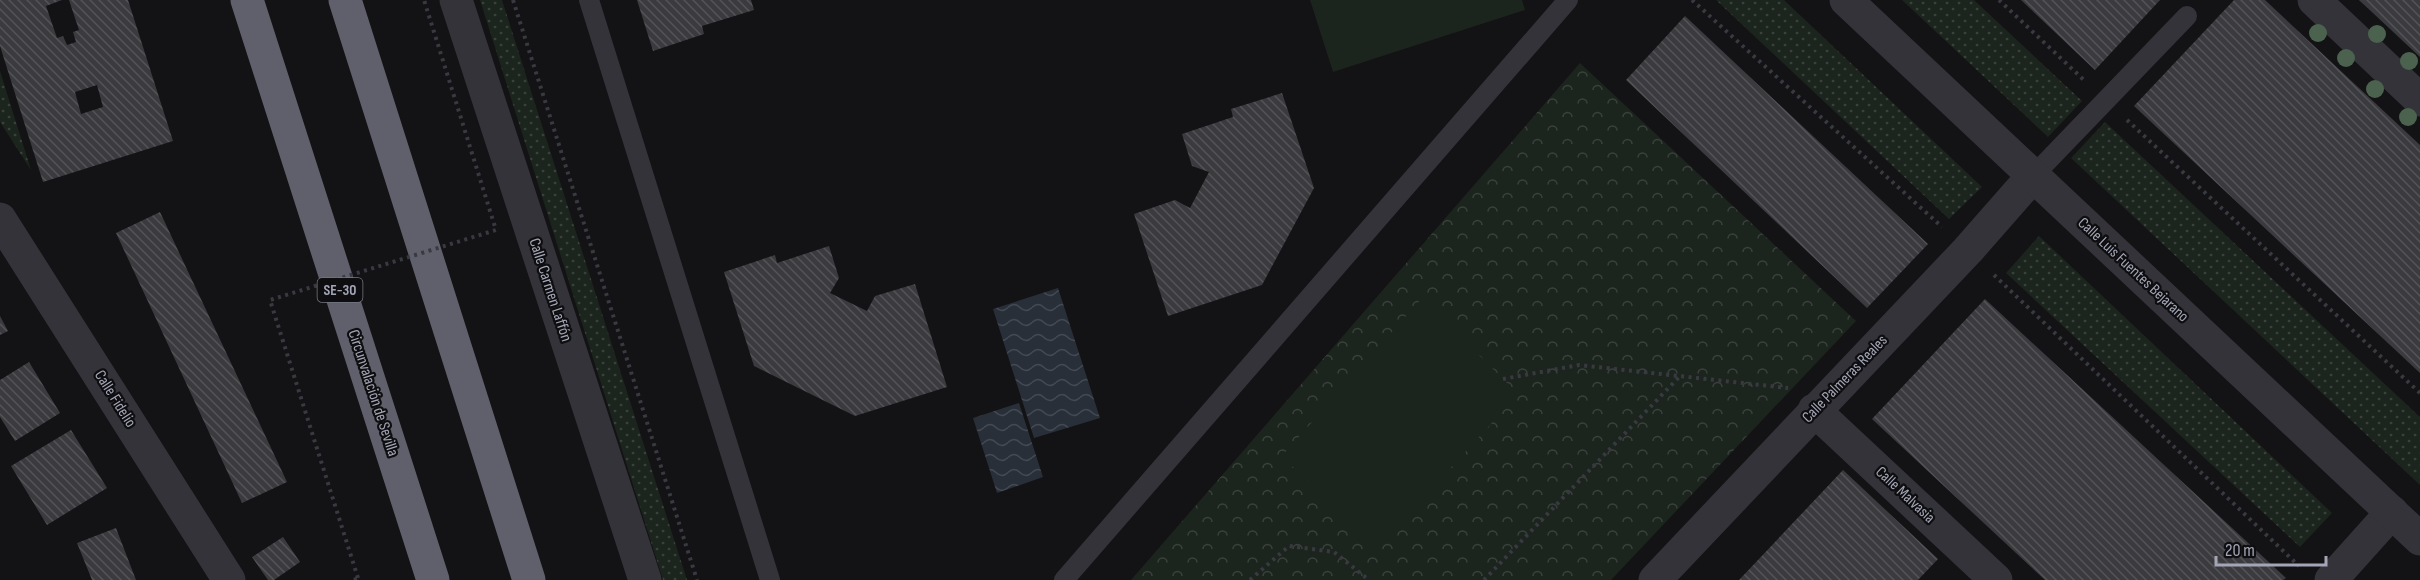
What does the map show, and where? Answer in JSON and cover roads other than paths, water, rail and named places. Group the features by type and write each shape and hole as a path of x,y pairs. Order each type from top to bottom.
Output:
{"highway":[{"name":"Circunvalación de Sevilla","path":"247,0 433,580"},
{"path":"345,0 529,580"}],"street":[{"name":"Calle Carmen Laffón","path":"456,0 645,580"},
{"name":"Calle Luis Fuentes Bejarano","path":"1846,0 2420,539"},
{"path":"2314,0 2420,100"},
{"name":"Calle Palmeras Reales","path":"1655,580 1803,399 1968,250 2033,176"},
{"name":"Calle Fidelio","path":"0,219 229,580"},
{"name":"Calle Malvasia","path":"1803,399 1996,580"},
{"path":"2318,576 2392,512"}],"lane":[{"path":"589,0 770,580"},
{"path":"1064,580 1568,0"},
{"path":"2033,176 2187,16"}],"water":[{"path":"1058,288 1100,418 1034,438 993,309"},
{"path":"1019,403 1043,477 997,493 973,418"}]}
